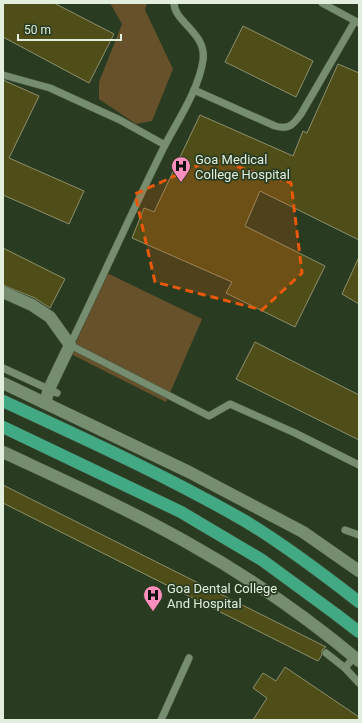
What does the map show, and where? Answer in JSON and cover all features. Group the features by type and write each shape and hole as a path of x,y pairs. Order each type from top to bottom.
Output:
{"highway":[{"path":"3,401 116,453 213,503 272,538 359,602"},
{"path":"3,427 181,512 262,560 359,632"}],"street":[{"path":"3,292 32,305 50,317 70,345 53,391 45,403"},
{"path":"3,383 189,472 303,532 359,571"},
{"path":"3,452 130,512 188,543 246,578 300,615 356,659"}],"lane":[{"path":"174,3 179,15 201,43 204,59 194,90 165,145 70,345 209,416 230,404 295,433 359,465"},
{"path":"194,90 275,126 284,128 294,124 357,22 322,3"},
{"path":"3,75 50,88 120,120 165,145"},
{"path":"3,368 53,391"},
{"path":"345,530 359,535"},
{"path":"326,654 345,668 359,683"},
{"path":"161,720 189,658"},
{"path":"345,668 356,659"}],"highlighted area":[{"path":"212,159 291,183 302,273 262,310 155,282 135,194"}],"shaded area":[{"path":"110,3 147,3 145,10 173,69 152,121 136,124 99,99 99,82 122,24"},
{"path":"107,273 202,319 166,402 71,354"}],"building":[{"path":"3,3 54,3 114,34 89,83 3,37"},
{"path":"243,26 313,61 296,97 225,62"},
{"path":"338,64 359,73 359,240 260,191 245,226 325,266 295,327 226,293 232,282 132,238 144,208 154,212 200,115 293,156 303,131 307,133"},
{"path":"3,80 39,96 9,158 84,191 69,224 3,195"},
{"path":"3,248 65,279 50,308 35,298 3,285"},
{"path":"359,257 359,304 342,294"},
{"path":"255,342 359,395 359,440 236,379"},
{"path":"3,485 326,647 322,650 322,655 318,661 3,503"},
{"path":"285,667 359,717 359,720 253,720 267,698 253,688 263,673 276,681"}],"place":[{"name":"Goa Medical College Hospital","path":"181,183"},
{"name":"Goa Dental College And Hospital","path":"153,612"}]}
